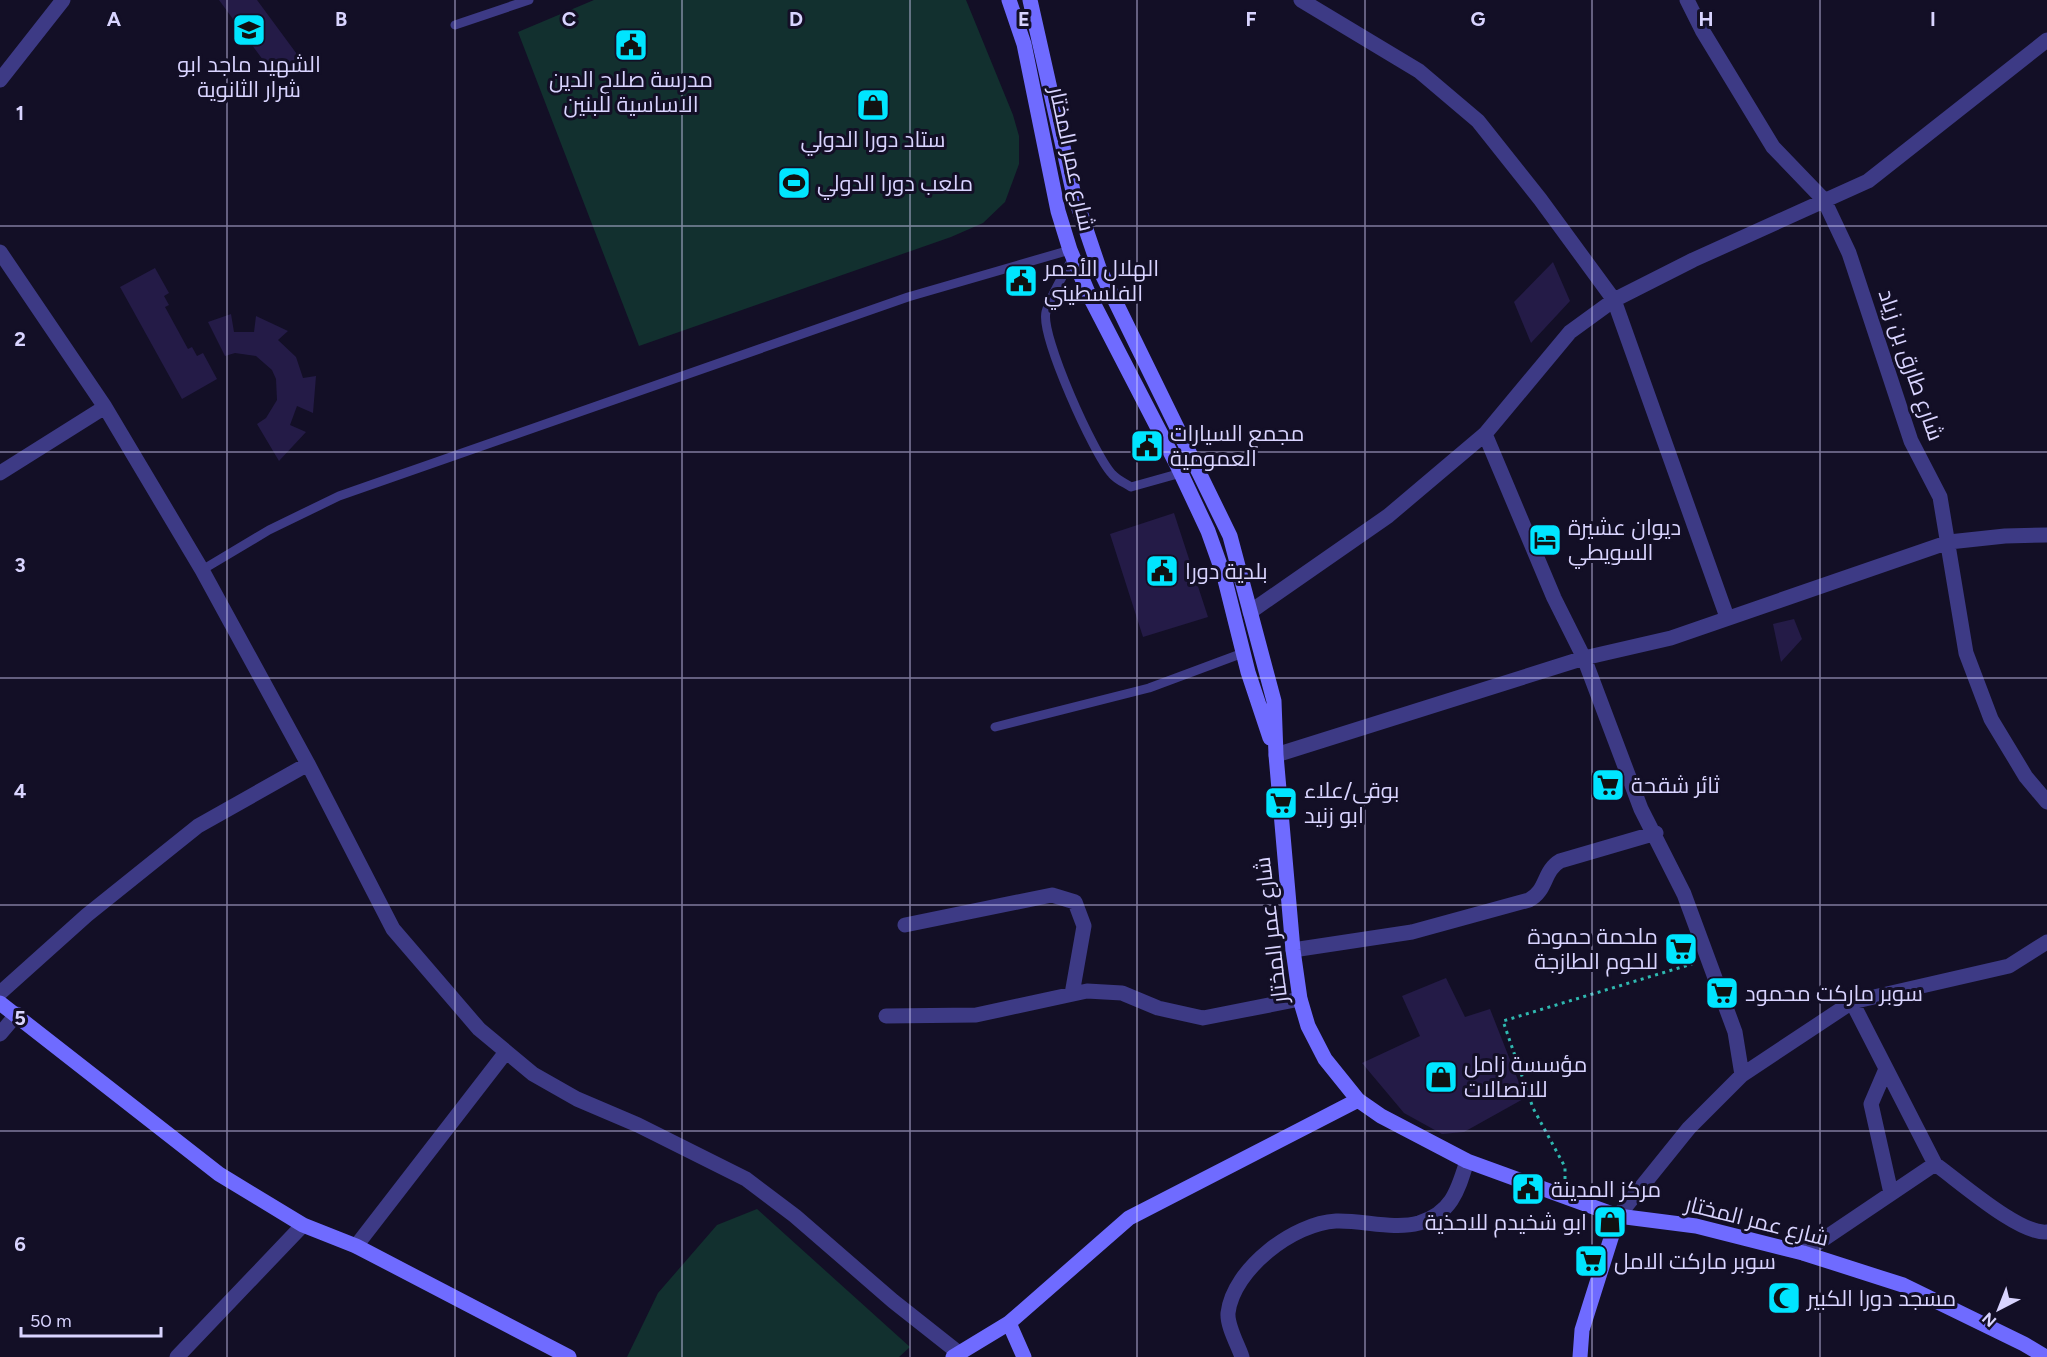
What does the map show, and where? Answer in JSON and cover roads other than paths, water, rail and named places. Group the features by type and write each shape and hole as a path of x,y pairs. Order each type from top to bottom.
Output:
{"main road":[{"name":"شارع عمر المختار","path":"1009,0 1024,44 1059,211 1071,254 1089,295 1182,473 1208,531 1224,576 1243,653 1276,755"},
{"name":"شارع عمر المختار","path":"1030,0 1084,229 1099,268 1230,536 1274,700 1276,755 1293,950 1300,999 1308,1026 1325,1059 1358,1100 1381,1116 1467,1161 1618,1216 1696,1226 1803,1253 1903,1286 2024,1344 2046,1357"},
{"path":"0,1003 219,1174 303,1226 356,1246 569,1357"},
{"path":"957,1355 1009,1323 1129,1218 1358,1100"},
{"path":"1580,1357 1582,1330 1618,1216"},
{"path":"1009,1323 1024,1357"}],"street":[{"path":"3,71 63,0"},
{"path":"1301,0 1419,71 1478,121 1540,199 1614,300 1727,617"},
{"name":"شارع طارق بن زياد","path":"1687,0 1702,30 1773,147 1824,200 1849,253 1911,441 1940,496 1966,653 1991,719 2026,777 2047,802"},
{"path":"1250,612 1388,516 1485,434 1570,332 1614,300 1868,181 2047,40"},
{"path":"0,252 105,407 202,570 308,764 393,929 479,1029 533,1074 577,1099 638,1125 746,1179 795,1216 957,1355"},
{"path":"0,472 105,407"},
{"path":"1485,434 1554,598 1584,658 1641,809 1656,833 1684,894 1735,1032 1742,1075"},
{"path":"1276,755 1584,658 1671,638 1949,542 2005,536 2047,536"},
{"path":"0,993 87,915 198,826 308,764"},
{"path":"1293,950 1412,932 1529,900 1541,892 1549,871 1556,864 1656,833"},
{"path":"905,925 1052,895 1075,903 1084,926 1072,994"},
{"path":"1618,1216 1689,1128 1742,1075 1852,1002 2009,966 2047,942"},
{"path":"886,1016 976,1015 1087,991 1122,993 1158,1008 1203,1018 1300,999"},
{"path":"1852,1002 1935,1164 2001,1213 2036,1233 2047,1232"},
{"path":"0,1034 17,1014"},
{"path":"356,1246 506,1052"},
{"path":"1886,1069 1871,1104 1891,1193"},
{"path":"1242,1357 1228,1315 1236,1287 1270,1249 1305,1228 1335,1221 1419,1223 1440,1211 1456,1196 1467,1161"},
{"path":"1803,1253 1935,1164"},
{"path":"177,1357 303,1226"}],"lane":[{"path":"455,25 529,0"},
{"path":"1071,254 1046,313 1047,329 1059,366 1087,433 1112,474 1131,488 1182,473"},
{"path":"202,570 269,530 339,496 885,305 1071,254"},
{"path":"995,727 1149,688 1243,653"}],"place":[{"name":"الشهيد ماجد ابو شرار الثانوية","path":"249,30"},
{"name":"مدرسة صلاح الدين الاساسية للبنين","path":"631,45"},
{"name":"ستاد دورا الدولي","path":"873,105"},
{"name":"ملعب دورا الدولي","path":"794,183"},
{"name":"الهلال الأحمر الفلسطيني","path":"1021,281"},
{"name":"مجمع السيارات العمومية","path":"1147,446"},
{"name":"ديوان عشيرة السويطي","path":"1545,540"},
{"name":"بلدية دورا","path":"1162,571"},
{"name":"ثائر شقحة","path":"1608,785"},
{"name":"بوقي/علاء ابو زنيد","path":"1281,803"},
{"name":"ملحمة حمودة للحوم الطازجة","path":"1681,949"},
{"name":"سوبر ماركت محمود","path":"1722,993"},
{"name":"مؤسسة زامل للاتصالات","path":"1441,1077"},
{"name":"مركز المدينة","path":"1528,1189"},
{"name":"ابو شخيدم للاحذية","path":"1610,1222"},
{"name":"سوبر ماركت الامل","path":"1591,1261"},
{"name":"مسجد دورا الكبير","path":"1784,1298"}]}
